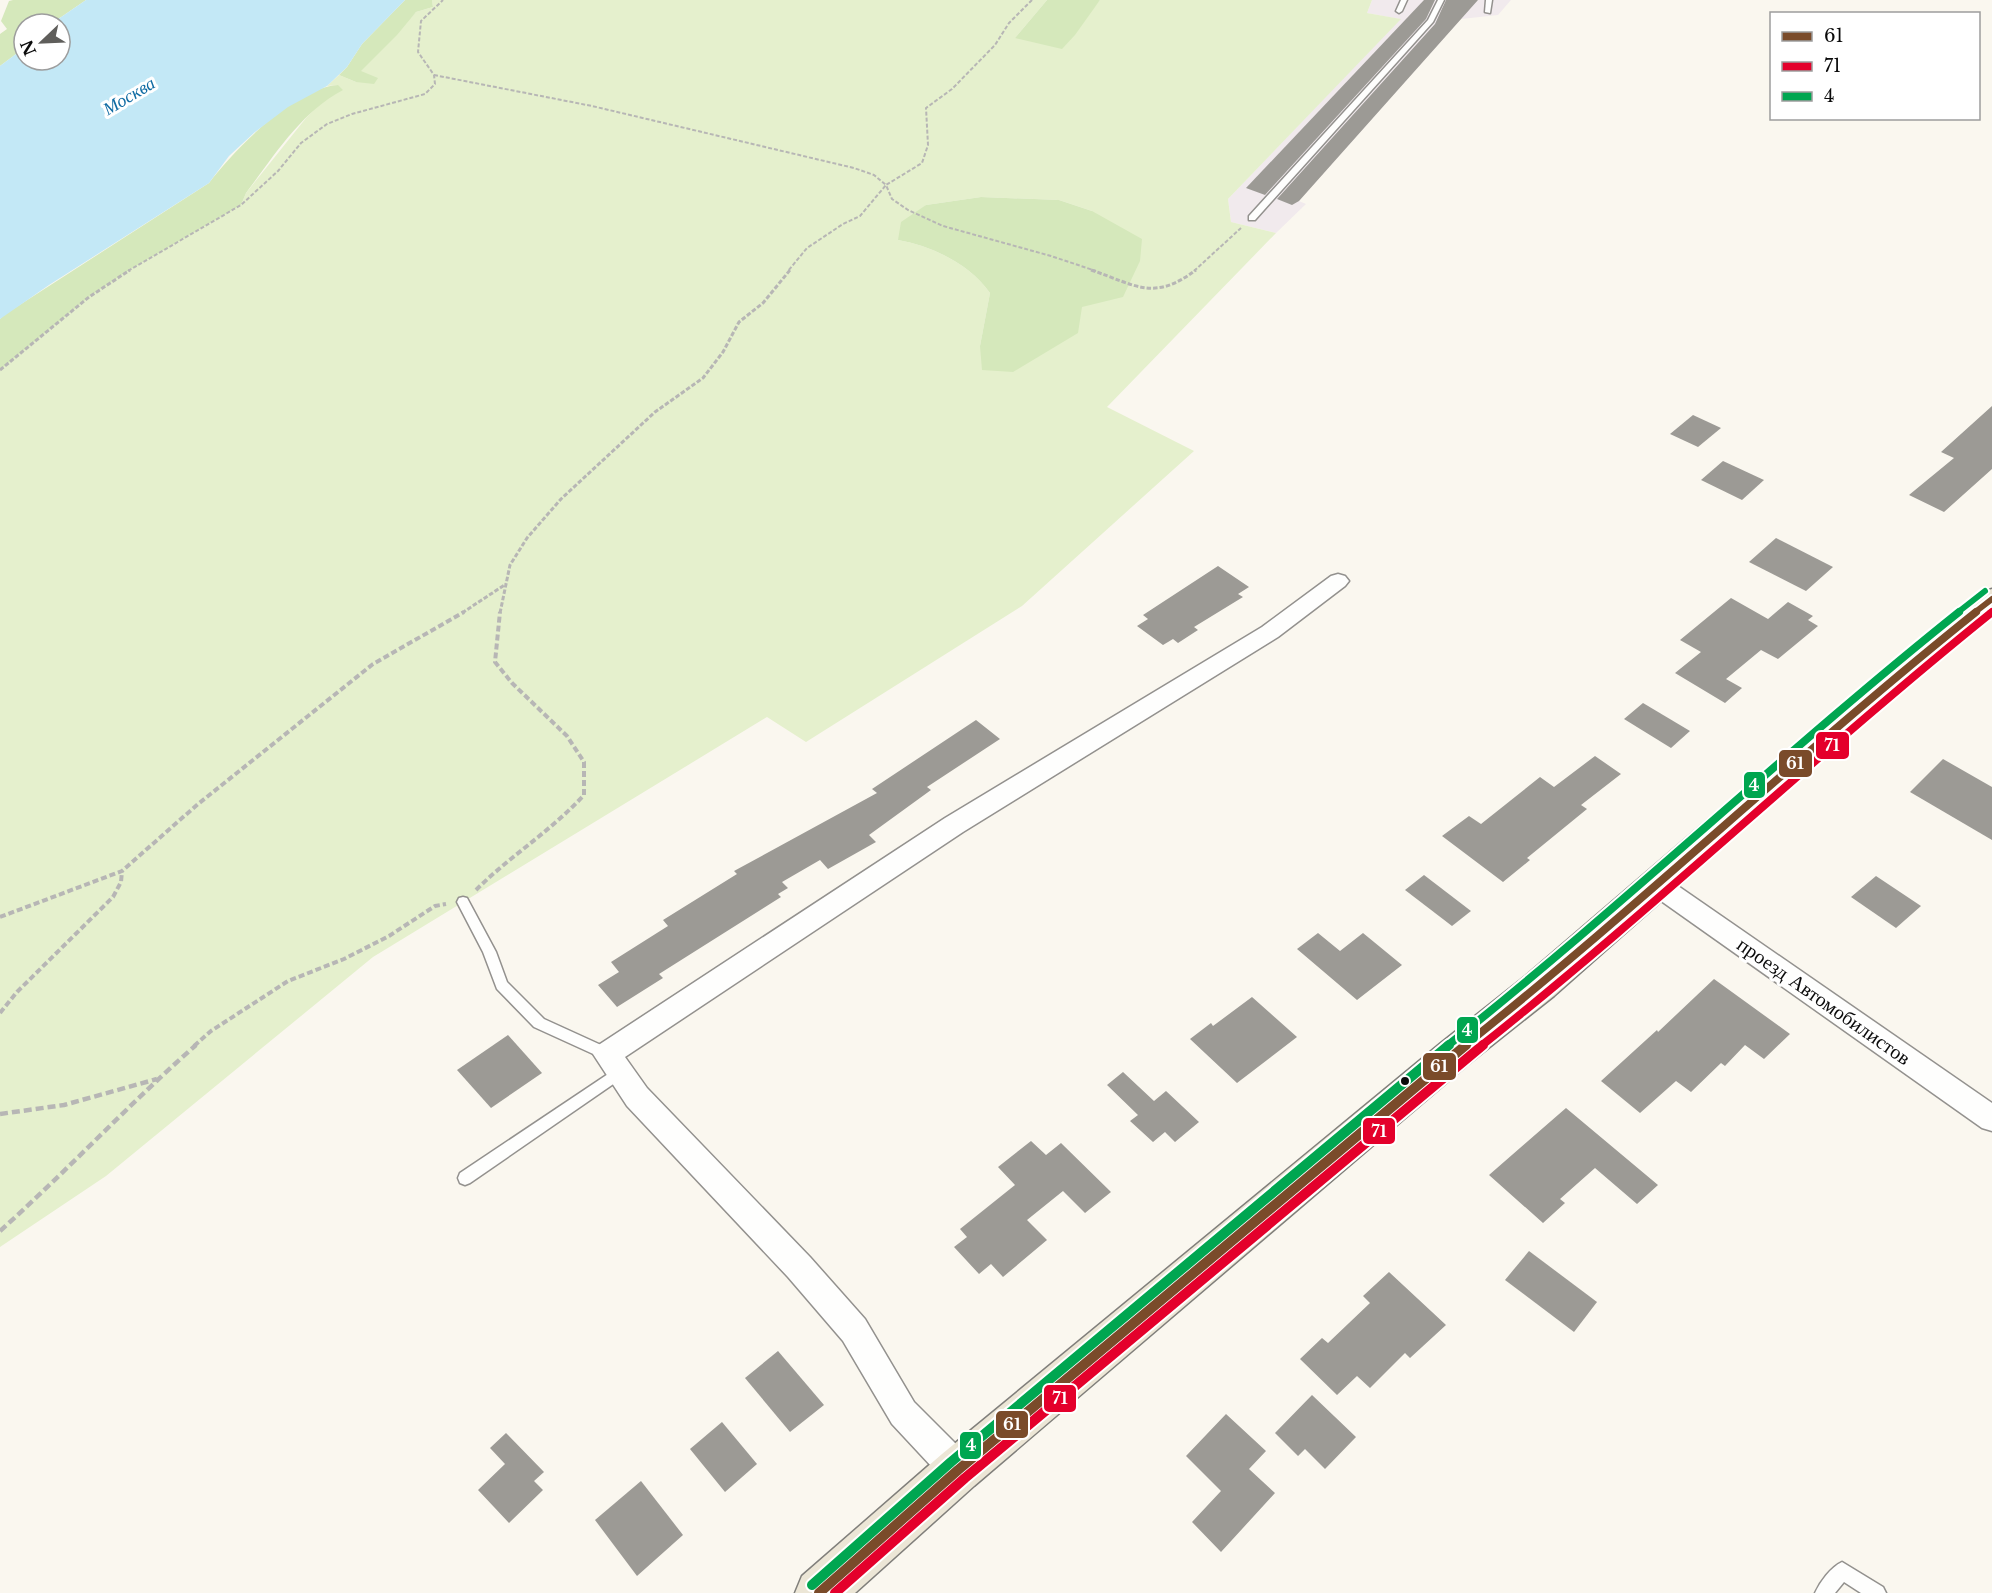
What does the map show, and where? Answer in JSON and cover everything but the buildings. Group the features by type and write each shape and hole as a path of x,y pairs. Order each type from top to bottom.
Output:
{"main road":[{"path":"819,1593 958,1470 1454,1054 1541,985 1898,674 1989,605"}],"street":[{"path":"958,1470 903,1413 854,1330 799,1267 637,1096 613,1063 954,825 1270,632 1338,580"},
{"name":"проезд Автомобилистов","path":"1656,884 1992,1119"}],"lane":[{"path":"1399,10 1404,0"},
{"path":"1252,218 1431,21 1441,0"},
{"path":"1488,12 1489,0"},
{"path":"464,902 489,952 502,985 539,1023 613,1063 465,1178"},
{"path":"1824,1593 1842,1571 1877,1593"}],"path":[{"path":"0,370 89,297 122,274 242,204 278,171 301,143 327,124 352,114 424,94 435,84 434,75 418,52 421,21 442,0"},
{"path":"0,1230 212,1031 288,981 362,950 435,906 464,902 502,864 562,819 584,795 584,762 567,736 512,683 495,662 497,627 510,565 526,538 561,500 656,412 703,378 723,352 739,322 763,303 807,248 843,224 860,216 886,185 922,163 928,145 926,108 952,89 995,45 1010,23 1032,0"},
{"path":"434,75 536,93 854,168 874,175 886,185 892,199 908,210 943,226 1051,256 1151,290 1167,289 1187,276 1252,218"},
{"path":"0,917 122,871 198,804 373,664 454,618 506,583"},
{"path":"0,1013 113,897 121,882 122,871"},
{"path":"0,1114 64,1105 160,1078"}],"shaded area":[{"path":"1372,0 1511,0 1498,15 1461,19 1299,201 1306,204 1276,233 1231,222 1228,199 1400,19 1367,13"}],"green space":[{"path":"86,0 68,12 12,12 12,57 0,66 0,34 7,29 1,21 9,1"},
{"path":"405,0 432,0 433,7 416,12 361,71 378,78 374,84 356,82 339,75 362,44"},
{"path":"432,0 1047,0 1015,38 1094,7 1100,0 1372,0 1367,13 1401,19 1228,199 1231,222 1276,233 1107,407 1194,451 1022,606 806,742 767,717 373,957 106,1176 0,1247 0,370 89,297 131,269 241,205 246,193 306,118 338,85 327,86 339,75 356,82 360,71 416,12 433,7","holes":["981,197 1059,200 1092,211 980,346 990,293 972,273 949,258 924,247 898,240 926,205"]},
{"path":"1047,0 1100,0 1062,49 1015,38"},
{"path":"338,85 343,90 314,110 289,136 246,193 241,205 131,269 89,297 0,370 0,319 4,315 209,183 249,138 284,109 321,89"},
{"path":"981,197 1059,200 1092,211 1142,239 1140,261 1123,297 1082,307 1078,333 1013,372 982,370 980,346 990,293 982,283 972,273 949,258 924,247 898,240 901,222 926,205"}],"water":[{"name":"Москва","path":"86,0 405,0 362,44 347,67 327,86 288,107 255,132 229,156 209,183 0,319 0,66 12,57 12,72 72,72 72,12 68,12"}],"transit line":[{"name":"4","path":"812,1585 951,1462 1447,1046 1534,977 1891,666 1985,591"},
{"name":"61","path":"819,1593 958,1470 1454,1054 1541,985 1898,674 1992,599"},
{"name":"71","path":"835,1593 965,1478 1461,1062 1548,993 1905,682 1992,612"}]}
